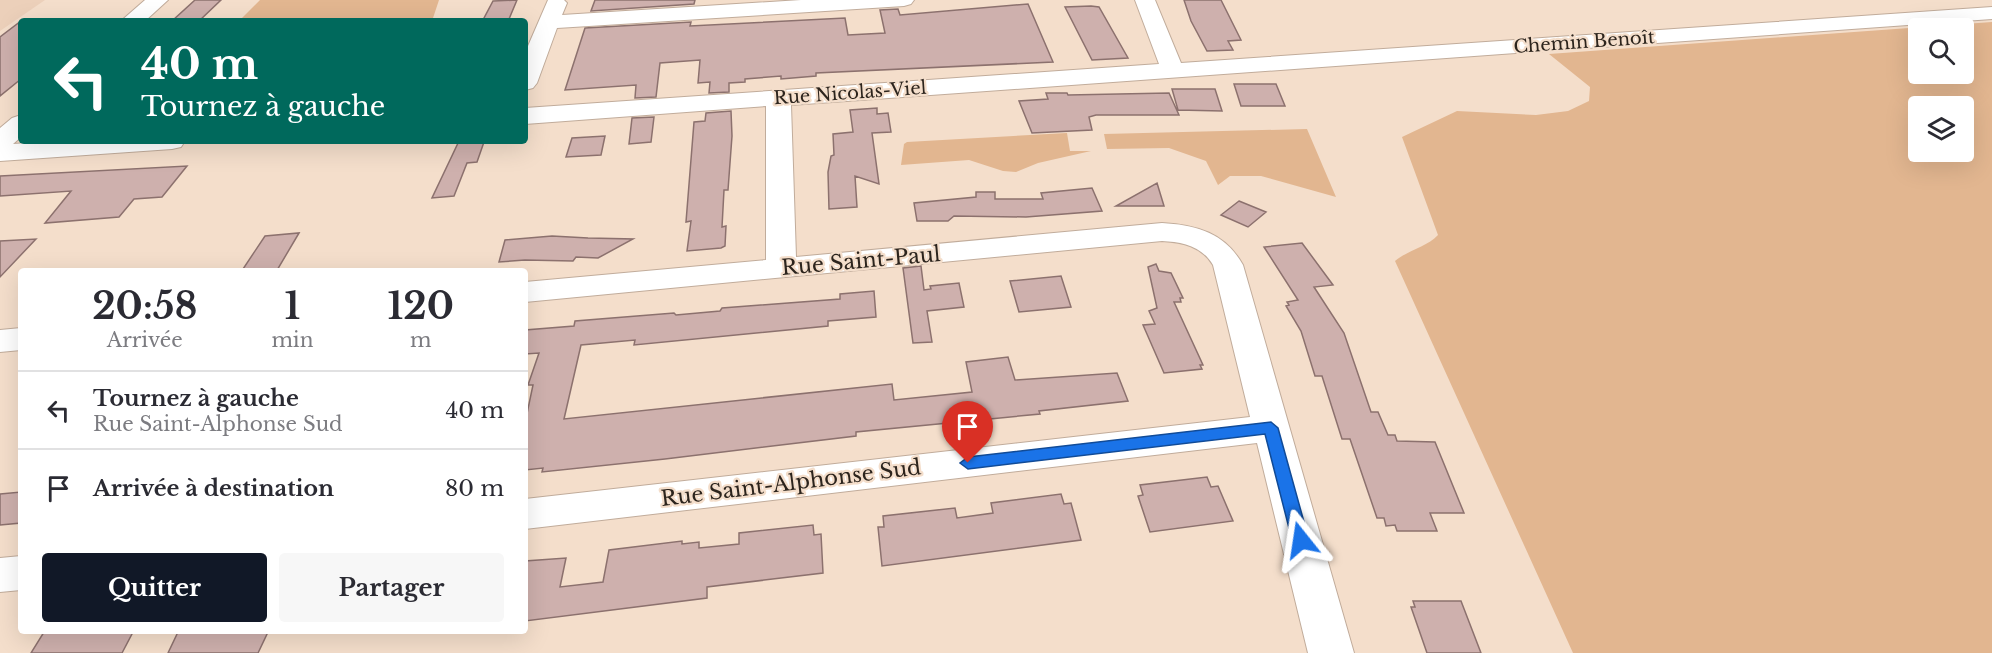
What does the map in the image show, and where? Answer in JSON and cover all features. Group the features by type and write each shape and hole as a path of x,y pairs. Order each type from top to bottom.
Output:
{"street":[{"path":"136,18 158,0"},
{"path":"528,74 558,0"},
{"path":"548,22 739,5 904,0"},
{"path":"1145,0 1167,59 1175,71"},
{"path":"1821,4 1852,23"},
{"name":"Chemin Benoît","path":"1175,71 1992,13"},
{"name":"Rue Nicolas-Viel","path":"528,116 1175,71"},
{"path":"778,98 781,268"},
{"path":"0,142 18,126"},
{"path":"0,153 129,144"},
{"name":"Rue Saint-Paul","path":"528,292 1162,232 1197,238 1214,247 1228,265 1271,428"},
{"path":"0,340 18,339"},
{"path":"1271,428 1331,653"},
{"name":"Rue Saint-Alphonse Sud","path":"528,514 1271,428"},
{"path":"0,575 18,573"}],"shaded area":[{"path":"0,0 45,0 18,18 0,31"},
{"path":"260,0 439,0 433,18 242,18"},
{"path":"1992,22 1992,653 1573,653 1395,261 1438,235 1402,137 1457,111 1536,115 1568,111 1589,101 1590,87 1549,54 1908,28 1908,84 1974,84 1974,23"},
{"path":"1307,129 1336,197 1261,176 1230,176 1218,185 1206,161 1169,148 1107,149 1104,134"},
{"path":"1067,133 1070,151 1091,151 1038,163 1016,172 1003,171 969,160 901,165 904,144 907,142"}],"building":[{"path":"195,0 221,0 202,18 175,18"},
{"path":"517,0 509,18 484,18 493,1"},
{"path":"595,0 695,0 694,4 591,11"},
{"path":"1184,0 1221,0 1241,40 1228,41 1233,50 1207,51 1191,21"},
{"path":"1028,4 1053,62 816,73 816,76 781,79 781,76 745,79 745,82 729,83 729,92 709,93 710,82 698,83 700,60 660,63 656,97 635,98 636,85 565,90 585,28 691,22 690,26 845,18 848,35 885,33 880,10 898,9 900,15"},
{"path":"1065,7 1099,7 1128,58 1092,60"},
{"path":"18,23 18,81 0,96 0,37"},
{"path":"1234,84 1276,84 1285,106 1241,106"},
{"path":"1172,89 1215,89 1222,111 1178,110"},
{"path":"1046,93 1067,93 1068,95 1169,93 1179,115 1096,115 1089,117 1092,130 1032,133 1019,101 1048,99"},
{"path":"877,108 877,114 888,113 891,132 872,133 879,184 855,176 857,207 829,209 828,172 831,156 834,155 833,134 853,132 850,110"},
{"path":"731,111 732,136 728,190 724,190 722,227 726,226 725,246 687,251 691,221 686,222 694,122 705,121 706,113"},
{"path":"654,117 651,142 629,144 632,118"},
{"path":"605,136 601,155 566,157 572,138"},
{"path":"458,144 483,144 477,162 467,163 454,196 432,198"},
{"path":"187,166 162,197 134,199 119,217 45,223 71,191 0,196 0,176"},
{"path":"1157,183 1164,206 1116,206"},
{"path":"1092,188 1102,211 1026,217 954,216 948,221 917,221 914,203 976,197 976,192 995,192 995,199 1043,199 1041,193"},
{"path":"1239,201 1266,212 1248,227 1221,215"},
{"path":"299,233 278,268 244,268 265,236"},
{"path":"552,236 633,239 598,258 576,257 573,261 499,262 505,240"},
{"path":"36,239 0,277 0,241"},
{"path":"1302,243 1333,285 1314,287 1344,333 1371,412 1378,412 1388,435 1395,435 1397,441 1435,442 1464,513 1430,513 1437,531 1397,531 1395,525 1386,526 1384,518 1377,518 1350,439 1342,439 1322,376 1315,376 1301,331 1286,306 1289,305 1287,302 1298,300 1264,247"},
{"path":"1156,264 1159,271 1171,273 1183,298 1180,298 1181,302 1174,302 1203,365 1200,365 1202,369 1164,373 1143,325 1155,324 1149,311 1157,308 1148,267"},
{"path":"921,266 924,290 931,289 930,286 959,283 964,307 927,311 932,342 913,343 903,268"},
{"path":"1061,276 1071,307 1019,312 1010,281"},
{"path":"874,291 876,317 828,321 828,326 634,345 635,340 581,345 564,419 892,384 894,400 972,392 966,362 1008,357 1015,380 1117,373 1128,401 1039,411 1040,414 856,432 856,436 665,459 542,472 543,468 528,470 528,409 533,385 528,385 539,353 528,354 528,330 574,326 575,321 674,313 676,315 720,311 722,308 840,299 840,294"},
{"path":"1207,477 1211,487 1218,486 1233,521 1150,532 1138,496 1143,495 1140,485"},
{"path":"18,492 18,523 0,525 0,494"},
{"path":"1061,494 1064,504 1071,503 1081,540 882,566 878,527 884,527 883,516 955,508 957,518 993,513 991,503"},
{"path":"813,525 814,535 821,534 823,573 707,587 707,598 528,621 528,561 566,558 560,587 603,582 609,550 682,541 682,544 699,542 699,548 739,544 739,533"},
{"path":"1413,601 1461,601 1481,653 1427,653 1411,607 1415,607"},
{"path":"43,634 132,634 122,653 31,653"},
{"path":"177,634 267,634 258,653 168,653"}],"route":[{"path":"968,463 1271,428 1301,540"}]}
